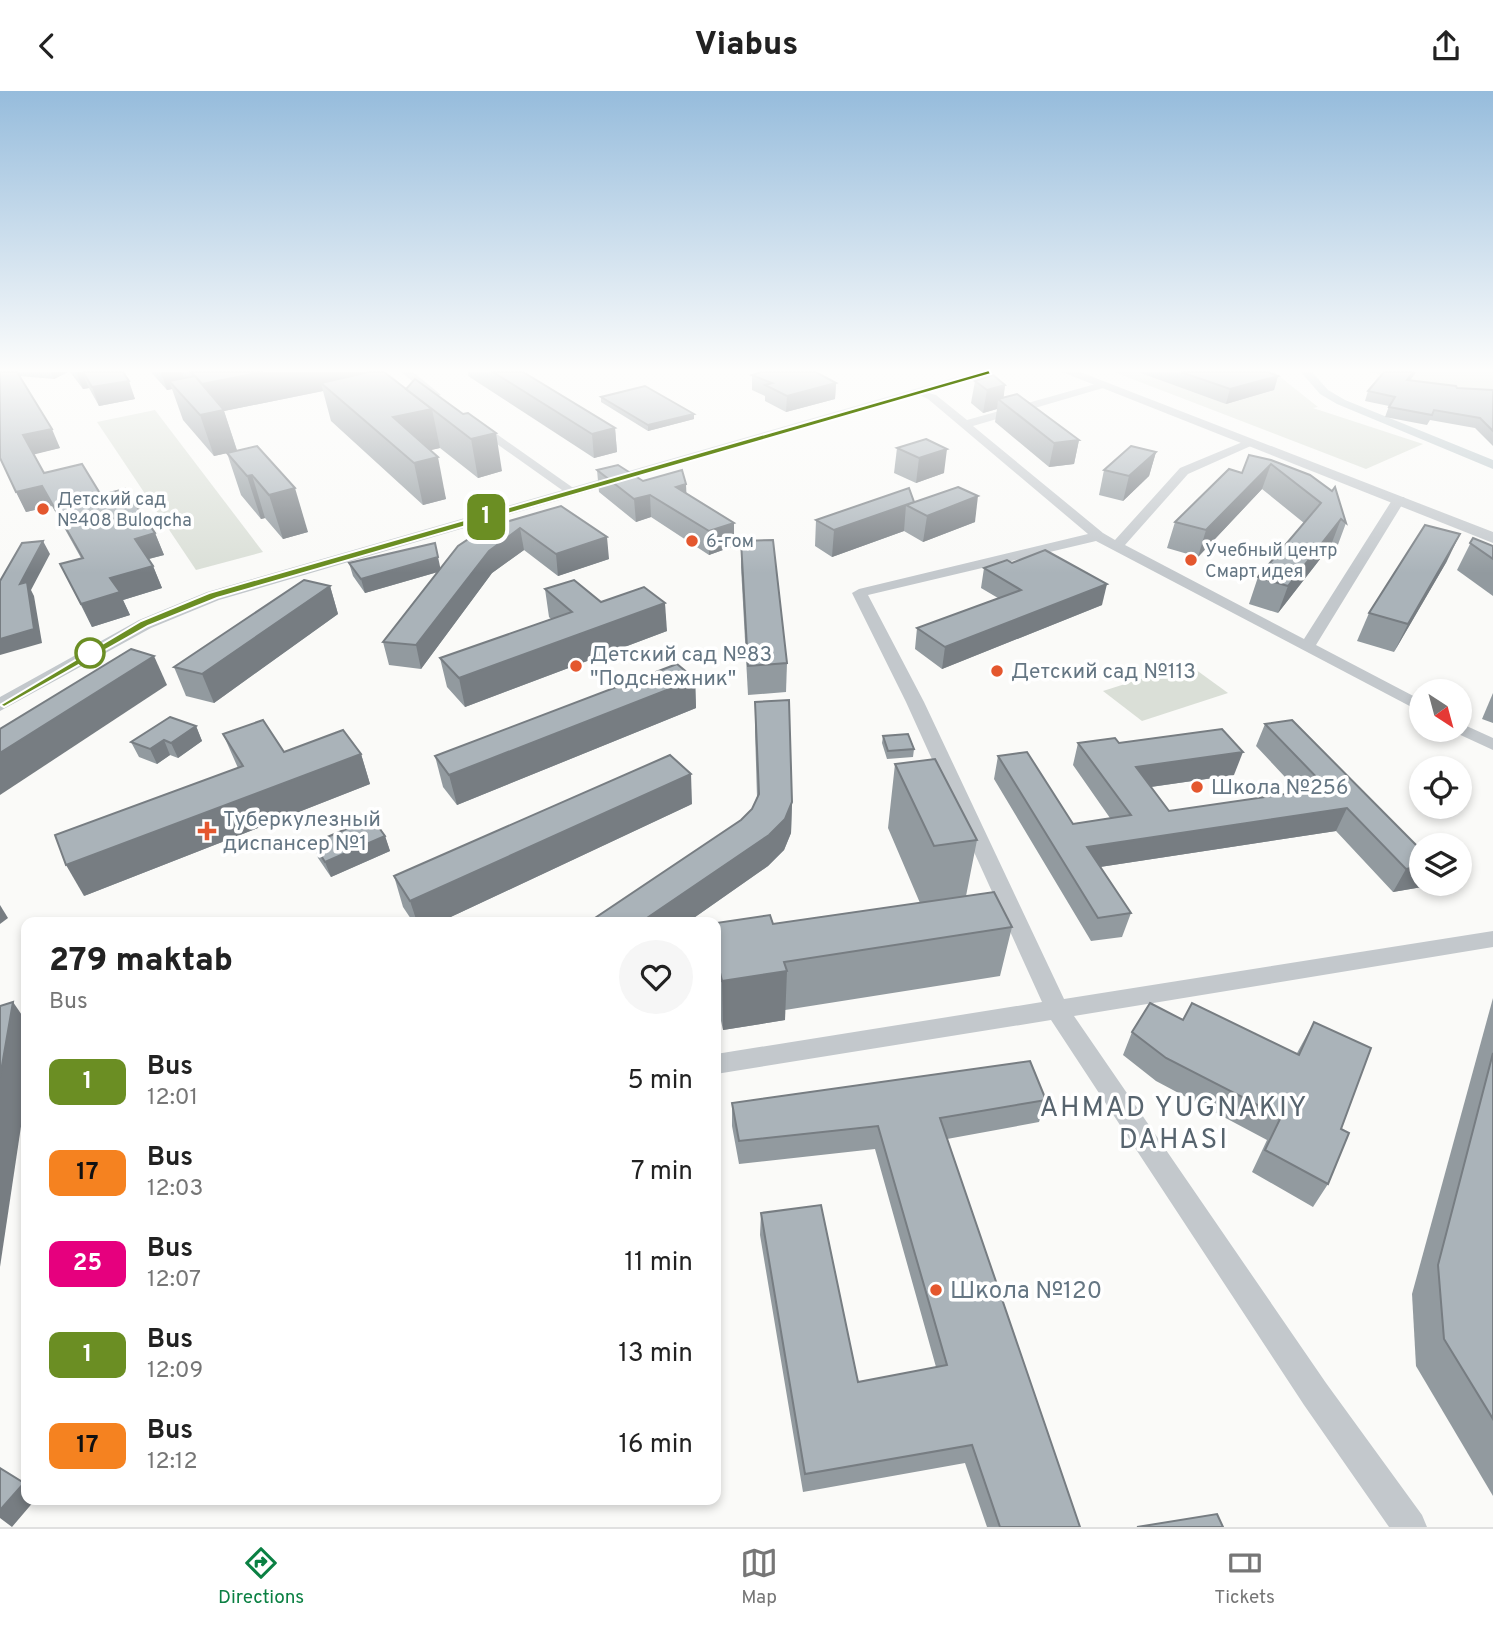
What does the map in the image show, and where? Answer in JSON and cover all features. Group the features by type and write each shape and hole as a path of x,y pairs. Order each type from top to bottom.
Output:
{"street":[{"path":"497,439 573,492"},
{"path":"0,705 115,639 200,600 757,439"},
{"path":"983,439 1107,541 1409,701"},
{"path":"1239,439 1493,538"},
{"path":"1249,443 1184,471 1107,541 859,593 915,702 1058,1011 1315,1394 1410,1527"},
{"path":"1307,646 1399,500"},
{"path":"1472,734 1493,745"},
{"path":"721,1063 1493,939"}],"shaded area":[{"path":"108,439 177,439 263,552 196,570"},
{"path":"1288,439 1408,439 1423,444 1366,469"},
{"path":"1188,664 1228,693 1142,721 1103,691"}],"building":[{"path":"0,439 25,439 44,473 82,464 101,495 125,489 155,533 135,539 153,566 110,578 120,592 81,604 60,564 83,558 42,486 16,492 0,458"},
{"path":"386,439 418,439 438,457 414,463"},
{"path":"926,439 947,449 919,458 897,448"},
{"path":"1049,439 1079,440 1054,443"},
{"path":"257,446 295,488 269,495 252,475 247,476 227,453"},
{"path":"1131,446 1156,452 1129,476 1104,470"},
{"path":"1249,455 1271,460 1310,475 1332,491 1335,487 1346,523 1341,519 1288,586 1258,577 1321,503 1271,464 1206,530 1175,522 1229,469 1242,473"},
{"path":"618,465 643,481 682,470 686,484 676,487 734,523 709,531 650,495 634,499 597,470"},
{"path":"958,487 978,496 927,516 906,505"},
{"path":"909,488 914,502 834,530 816,520"},
{"path":"561,506 607,537 556,554 520,528 489,551 416,645 383,642 458,546 485,528"},
{"path":"1425,525 1460,534 1408,624 1369,613"},
{"path":"1473,538 1493,546 1493,559 1470,543"},
{"path":"773,540 787,663 748,666 741,541"},
{"path":"43,541 20,584 27,582 34,629 0,639 0,581 22,543"},
{"path":"435,543 438,557 361,579 349,563"},
{"path":"1045,550 1107,584 945,647 917,628 1021,590 984,568 1007,560 1012,563"},
{"path":"304,580 330,586 202,674 174,667"},
{"path":"574,580 601,602 644,587 665,603 459,678 440,658 572,612 545,589"},
{"path":"131,649 154,656 0,753 0,729"},
{"path":"677,664 695,679 449,775 435,756"},
{"path":"789,700 792,802 785,819 769,835 648,917 596,917 741,820 752,809 759,794 755,702"},
{"path":"170,717 196,726 171,743 164,740 150,749 131,742"},
{"path":"263,720 284,752 343,730 361,754 66,865 55,835 243,766 223,734"},
{"path":"1292,720 1409,838 1409,868 1406,869 1347,808 1087,847 1131,913 1098,918 998,756 1027,752 1073,824 1131,815 1078,743 1115,738 1119,743 1222,729 1243,752 1136,767 1169,811 1327,788 1265,724"},
{"path":"908,734 914,749 888,751 883,736"},
{"path":"670,755 691,774 410,901 394,876"},
{"path":"935,759 977,840 934,846 895,764"},
{"path":"372,818 385,836 325,862 313,843"},
{"path":"994,892 1012,927 784,962 787,971 722,981 721,922 770,915 773,924"},
{"path":"13,1002 0,1077 0,1006"},
{"path":"1150,1003 1183,1020 1192,1003 1299,1055 1314,1022 1371,1048 1341,1129 1349,1133 1328,1184 1265,1150 1281,1117 1166,1058 1132,1032"},
{"path":"1493,1053 1493,1419 1444,1339 1438,1265"},
{"path":"1030,1061 1046,1100 940,1118 1080,1527 1000,1527 972,1445 805,1474 761,1213 821,1205 858,1382 947,1365 878,1126 739,1141 732,1103"},
{"path":"0,1468 21,1481 21,1486 0,1510"},
{"path":"1217,1514 1223,1527 1137,1527"}],"waterway":[{"path":"1430,439 1493,465"}],"bus line":[{"name":"1","path":"0,705 115,639 174,610 213,596 758,439"}],"place":[{"name":"Детский сад №408 Buloqcha","path":"43,509"},
{"name":"6-гом","path":"692,541"},
{"name":"Учебный центр Смарт идея","path":"1191,560"},
{"name":"Детский сад №83 \"Подснежник\"","path":"576,666"},
{"name":"Детский сад №113","path":"997,671"},
{"name":"Школа №256","path":"1197,787"},
{"name":"Туберкулезный диспансер №1","path":"207,831"},
{"name":"Школа №120","path":"936,1290"}],"district":[{"name":"AHMAD YUGNAKIY DAHASI","path":"1174,1122"}]}
